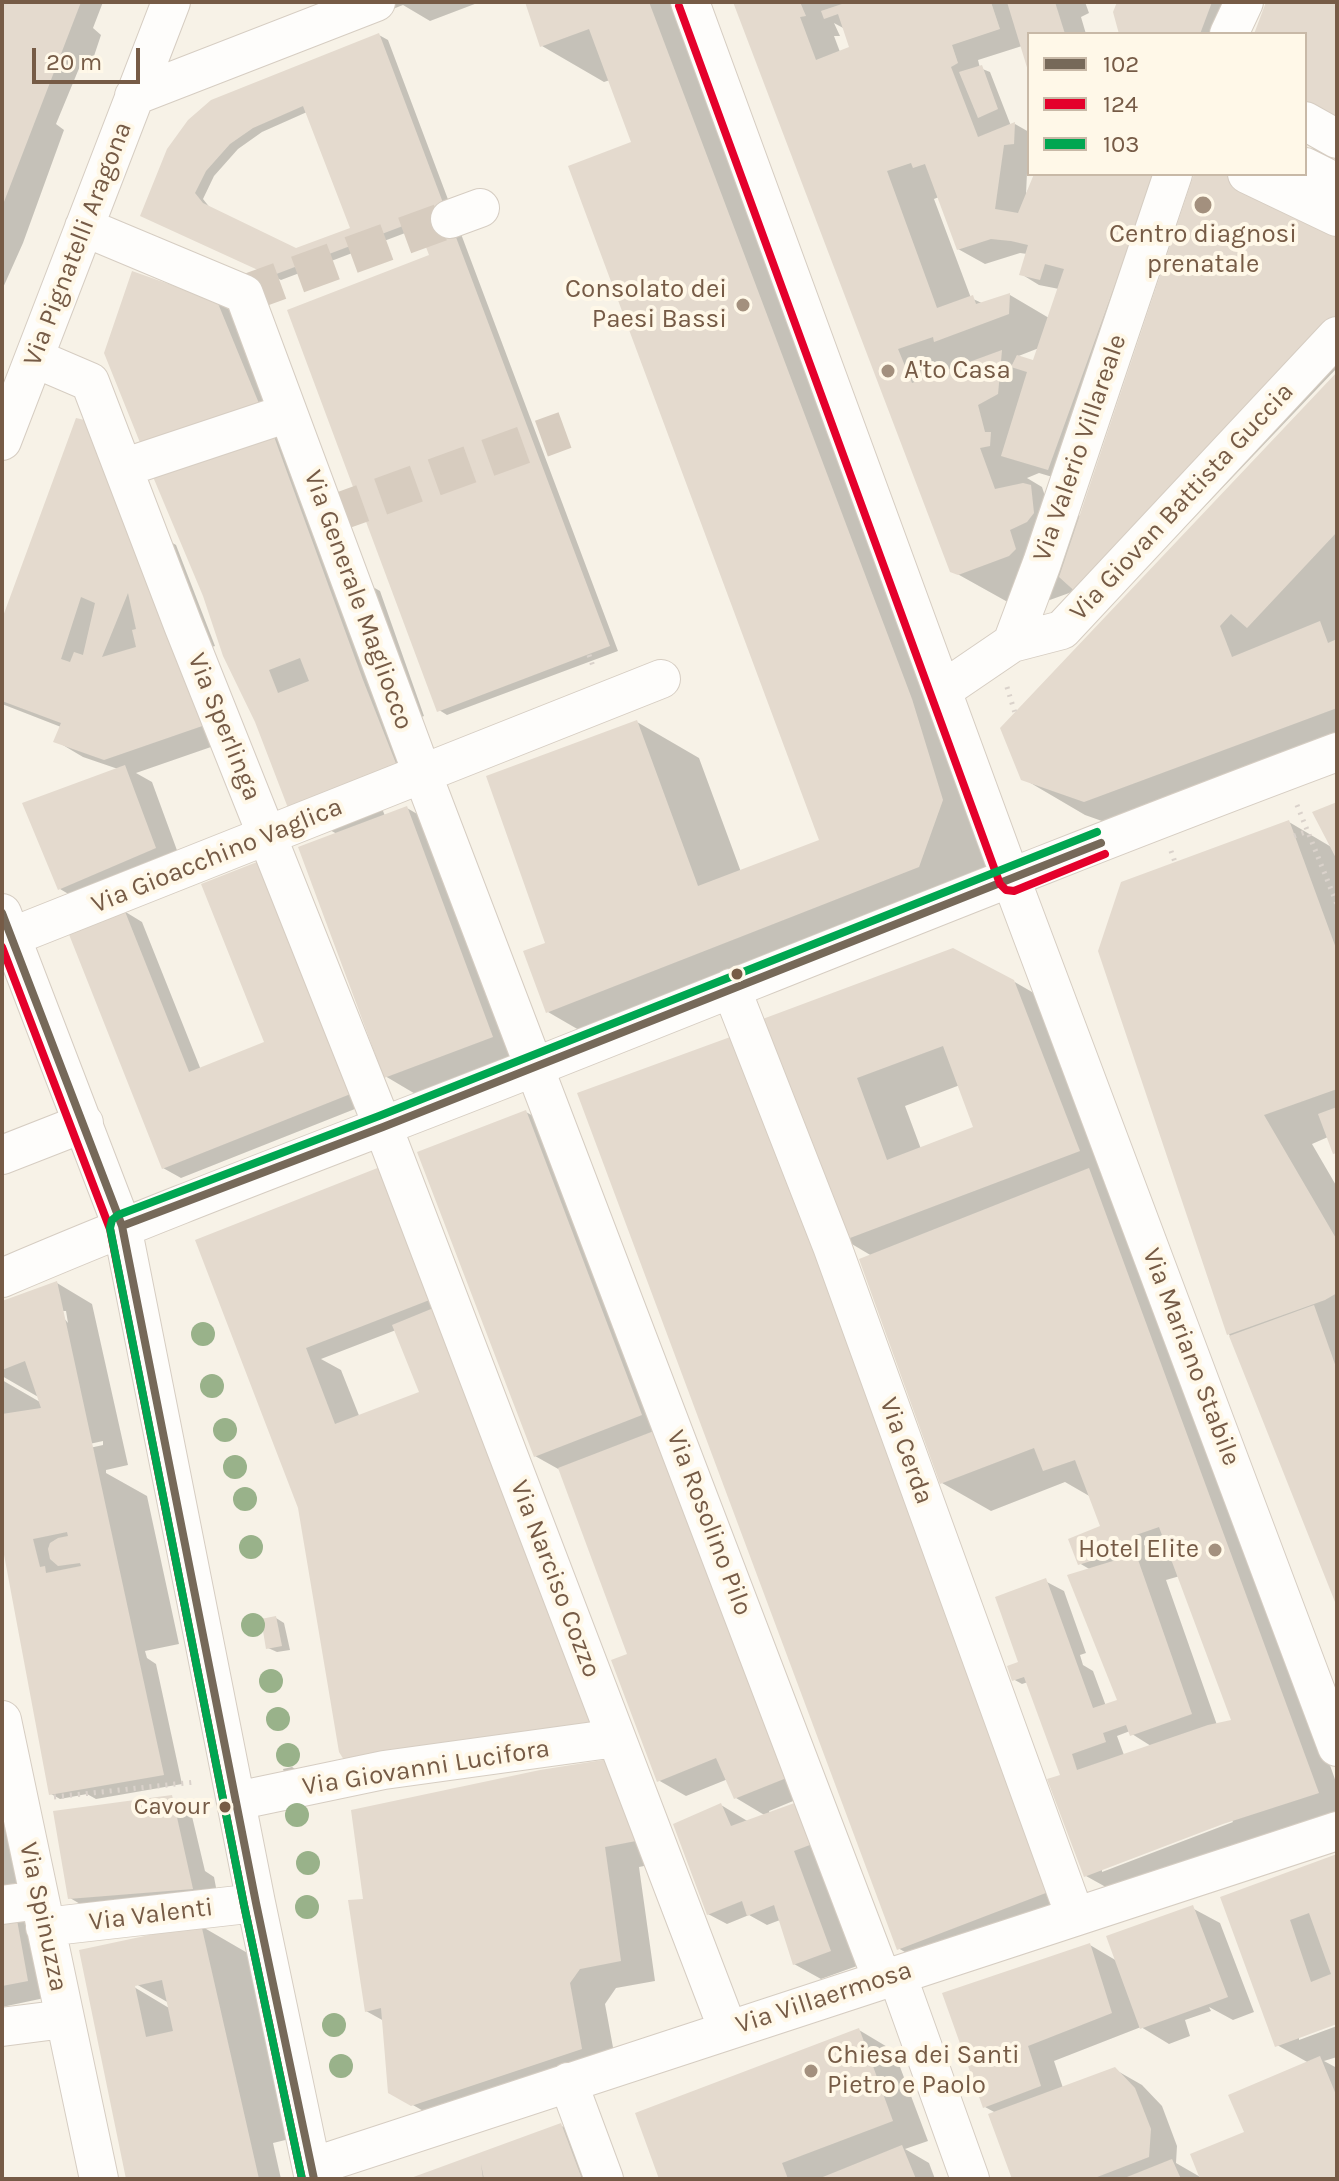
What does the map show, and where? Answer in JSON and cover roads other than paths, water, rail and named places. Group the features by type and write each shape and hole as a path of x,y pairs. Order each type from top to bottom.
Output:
{"street":[{"name":"Via Pignatelli Aragona","path":"2,441 171,2"},
{"path":"134,96 376,2"},
{"path":"690,2 943,690 1012,643"},
{"path":"1230,32 1244,2"},
{"path":"1307,122 1337,139"},
{"path":"1307,168 1337,183"},
{"name":"Via Valerio Villareale","path":"1012,643 1172,176"},
{"path":"1251,176 1337,217"},
{"name":"Via Generale Magliocco","path":"84,227 244,294 422,773 536,1067"},
{"name":"Via Giovan Battista Guccia","path":"1012,643 1062,630 1337,336"},
{"name":"Via Sperlinga","path":"34,358 90,382 383,1127"},
{"path":"123,468 288,413"},
{"name":"Via Gioacchino Vaglica","path":"7,925 267,836 661,679"},
{"name":"Via Mariano Stabile","path":"943,690 1337,1747"},
{"path":"2,1278 122,1226 383,1127 919,913 1337,752"},
{"path":"7,925 122,1226 256,1903 313,2173"},
{"name":"Via Cerda","path":"731,988 832,1246 1075,1916"},
{"name":"Via Rosolino Pilo","path":"536,1067 970,2179"},
{"path":"2,1155 84,1123"},
{"name":"Via Narciso Cozzo","path":"383,1127 728,2030"},
{"name":"Via Spinuzza","path":"2,1720 10,1802 42,1913 99,2179"},
{"name":"Via Giovanni Lucifora","path":"234,1790 616,1738"},
{"name":"Via Villaermosa","path":"313,2173 568,2082 1337,1831"},
{"name":"Via Valenti","path":"2,1905 42,1913 256,1903"},
{"path":"2,2027 64,2019"},
{"path":"568,2082 604,2179"}],"tunnel":[{"path":"244,294 450,219"},
{"path":"327,516 565,430"}],"place":[{"name":"Centro diagnosi prenatale","path":"1203,205"},
{"name":"Consolato dei Paesi Bassi","path":"743,305"},
{"name":"A'to Casa","path":"888,371"},
{"name":"Hotel Elite","path":"1215,1550"},
{"name":"Cavour","path":"225,1807"},
{"name":"Chiesa dei Santi Pietro e Paolo","path":"811,2071"}]}
